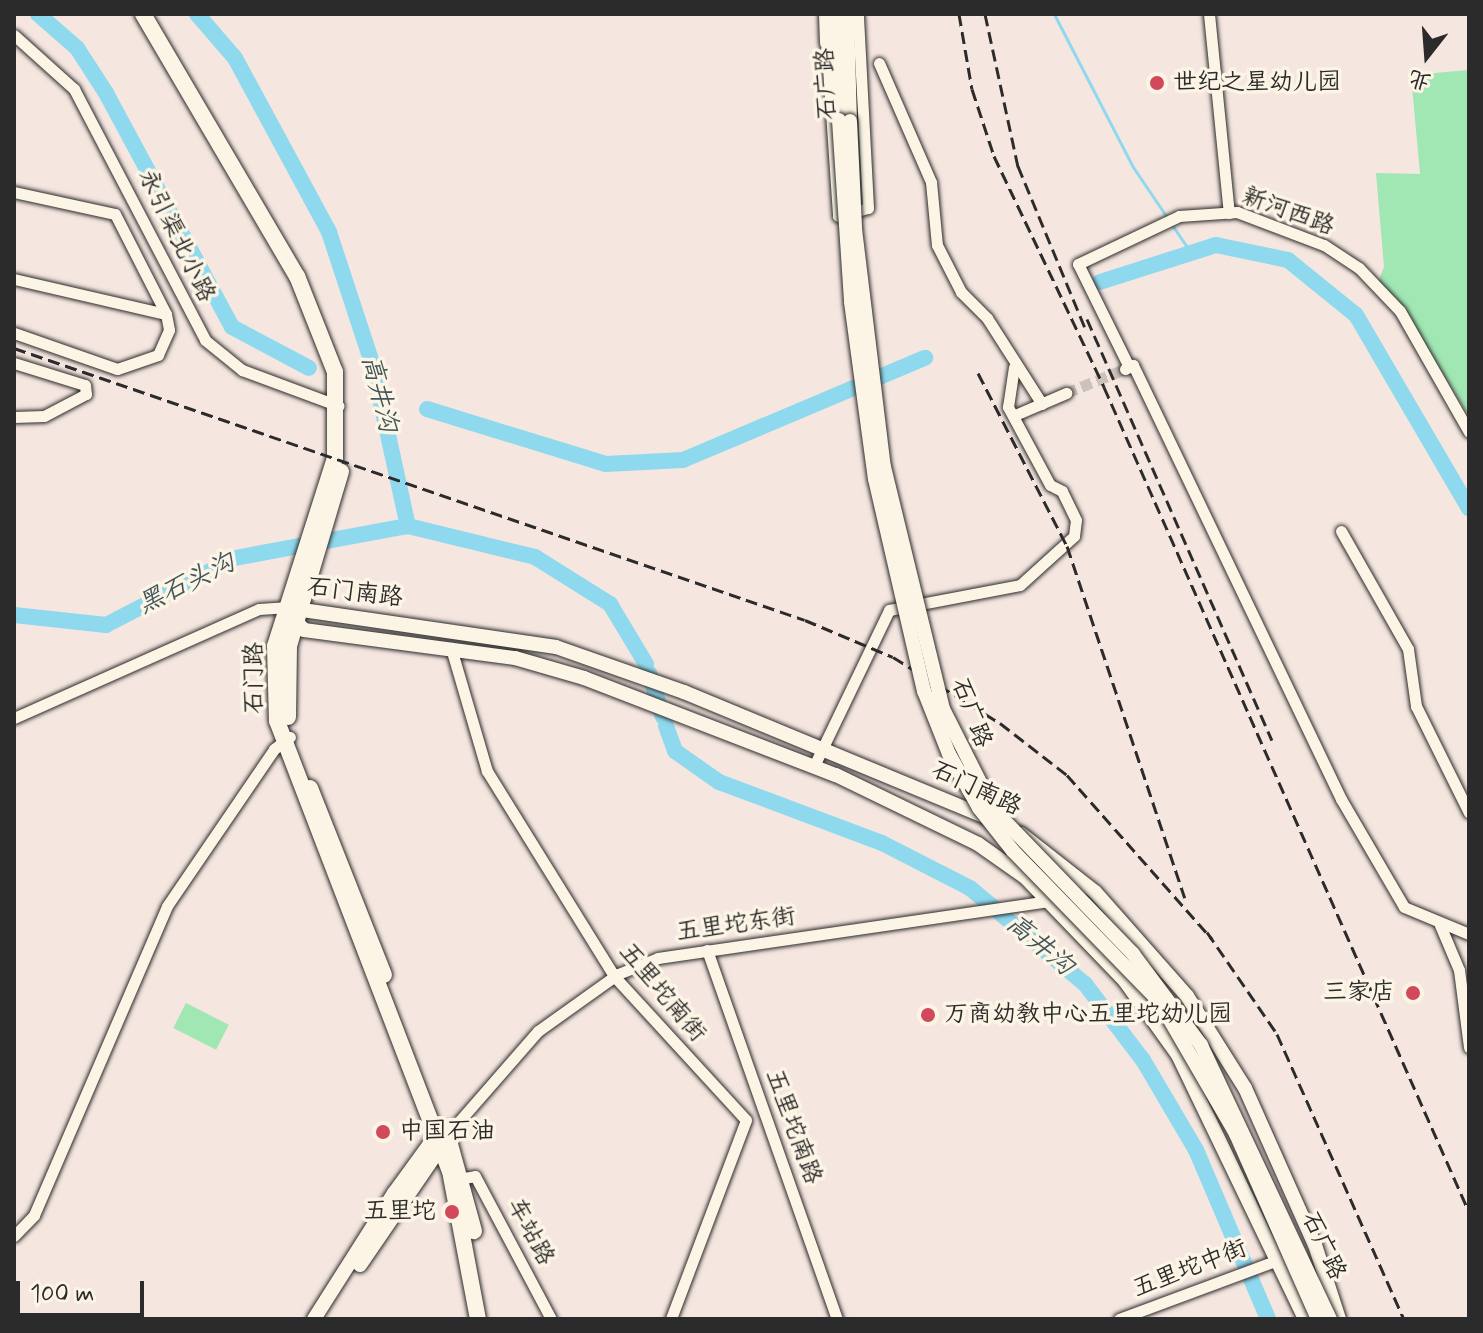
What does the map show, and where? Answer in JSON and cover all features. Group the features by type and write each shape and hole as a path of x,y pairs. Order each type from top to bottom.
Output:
{"highway":[{"name":"石门路","path":"143,14 315,310 340,406 335,458 323,517"},
{"name":"石门路","path":"154,14 331,329 349,435 302,574 293,612 285,667 286,739 443,1141 464,1178 488,1319"},
{"name":"石门路","path":"443,1141 478,1319"}],"main road":[{"path":"825,14 827,43"},
{"name":"石广路","path":"836,14 855,229 884,467 943,709 994,810 1133,954 1201,1045 1330,1319"},
{"name":"石广路","path":"847,14 845,120 851,302 875,479 924,691 949,754 979,808 1013,851 1159,1001 1236,1134 1318,1319"},
{"name":"石门南路","path":"293,612 493,635 619,667 959,803 1030,839 1095,892 1187,996 1245,1088 1315,1245 1339,1319"},
{"name":"石门南路","path":"293,612 304,630 515,658 630,695 814,766 978,844 1048,901 1125,981 1178,1055 1305,1319"},
{"name":"五里坨东街","path":"314,1319 394,1193 443,1141"},
{"name":"五里坨东街","path":"324,1319 443,1141"}],"street":[{"path":"827,43 838,216 868,208 858,14"},
{"path":"1209,14 1229,213"},
{"name":"永引渠北小路","path":"14,35 74,89 205,340 242,370 340,406"},
{"path":"879,63 931,182 937,245 1014,367 1042,404"},
{"path":"14,192 115,214 166,314 168,339 158,355 117,369 14,333"},
{"name":"新河西路","path":"1440,925 1404,907 1341,799 1078,264 1179,216 1229,213 1324,245 1359,268 1400,311 1469,432"},
{"path":"14,279 166,314"},
{"path":"14,363 85,385 86,394 44,416 14,417"},
{"path":"814,766 889,610 1020,585 1074,536 1076,520 1062,491 1050,485 1008,407 1014,367"},
{"path":"1015,415 1066,393"},
{"path":"1341,531 1408,649 1416,706 1469,813"},
{"path":"14,718 259,609 293,612"},
{"name":"五里坨南街","path":"451,648 487,771 614,976 746,1120 671,1319"},
{"path":"14,1236 34,1215 167,906 286,739"},
{"name":"五里坨东街","path":"443,1141 538,1031 614,976 658,958 967,917 1095,892"},
{"path":"1440,925 1469,934"},
{"path":"1440,925 1459,970 1469,1047"},
{"name":"五里坨南路","path":"707,950 837,1319"},
{"name":"车站路","path":"464,1178 475,1176 551,1319"},
{"name":"五里坨中街","path":"1119,1319 1278,1260"}],"green space":[{"path":"1469,70 1469,416 1403,308 1378,282 1384,267 1376,173 1420,174 1411,75"},
{"path":"186,1003 229,1025 216,1050 173,1028"}],"waterway":[{"path":"38,14 77,48 106,93 232,327 309,368"},
{"name":"高井沟","path":"197,14 235,58 329,232 373,366 408,526 535,557 610,604 646,664"},
{"path":"1054,14 1133,167 1191,253"},
{"path":"1100,282 1216,245 1288,260 1356,315 1469,508"},
{"path":"427,409 606,464 683,460 925,358"},
{"name":"黑石头沟","path":"14,615 106,625 235,558 408,526"},
{"name":"高井沟","path":"649,673 663,717"},
{"name":"高井沟","path":"666,726 675,751 719,782 882,843 970,888 1085,984 1143,1060 1196,1150 1268,1319"}],"tunnel":[{"path":"1066,393 1125,369"}],"railway":[{"path":"959,14 972,89 994,156 1104,387 1469,1212"},
{"path":"985,14 1018,166 1086,330"},
{"path":"1087,319 1272,740"},
{"path":"14,348 805,620 893,657 1000,723 1067,775 1212,939"},
{"path":"978,373 1067,546 1185,898"},
{"path":"1207,932 1277,1034 1404,1319"}],"place":[{"name":"世纪之星幼儿园","path":"1157,83"},
{"name":"三家店","path":"1413,993"},
{"name":"万商幼教中心五里坨幼儿园","path":"928,1015"},
{"name":"中国石油","path":"383,1132"},
{"name":"五里坨","path":"452,1212"}]}
